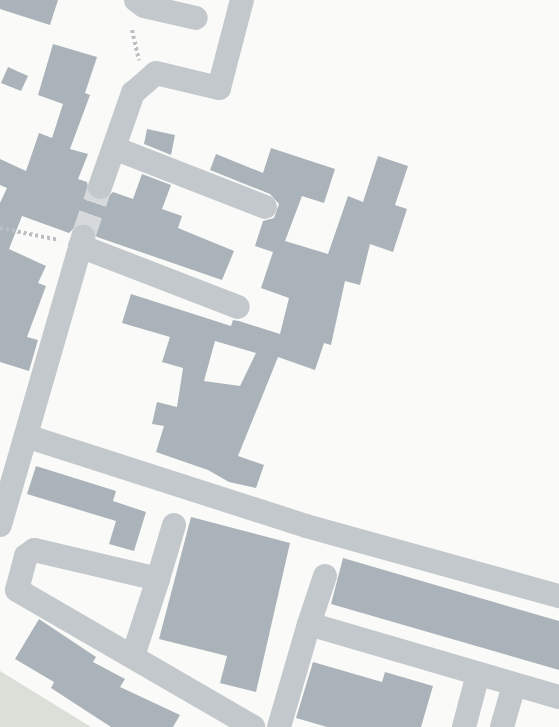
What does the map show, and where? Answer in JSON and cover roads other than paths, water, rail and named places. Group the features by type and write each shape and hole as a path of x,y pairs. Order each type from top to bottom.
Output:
{"street":[{"path":"136,0 144,6 196,18"},
{"path":"100,187 133,93 157,72 219,88 242,0"},
{"path":"114,148 265,207"},
{"path":"0,525 82,242 238,307"},
{"path":"26,436 306,526 559,596"},
{"path":"133,656 174,525"},
{"path":"158,579 34,550 28,553 17,580 19,593 133,656 253,727"},
{"path":"279,727 325,576"},
{"path":"309,624 559,697"},
{"path":"464,727 478,674"},
{"path":"502,727 514,685"}],"tunnel":[{"path":"83,237 100,187"}]}
